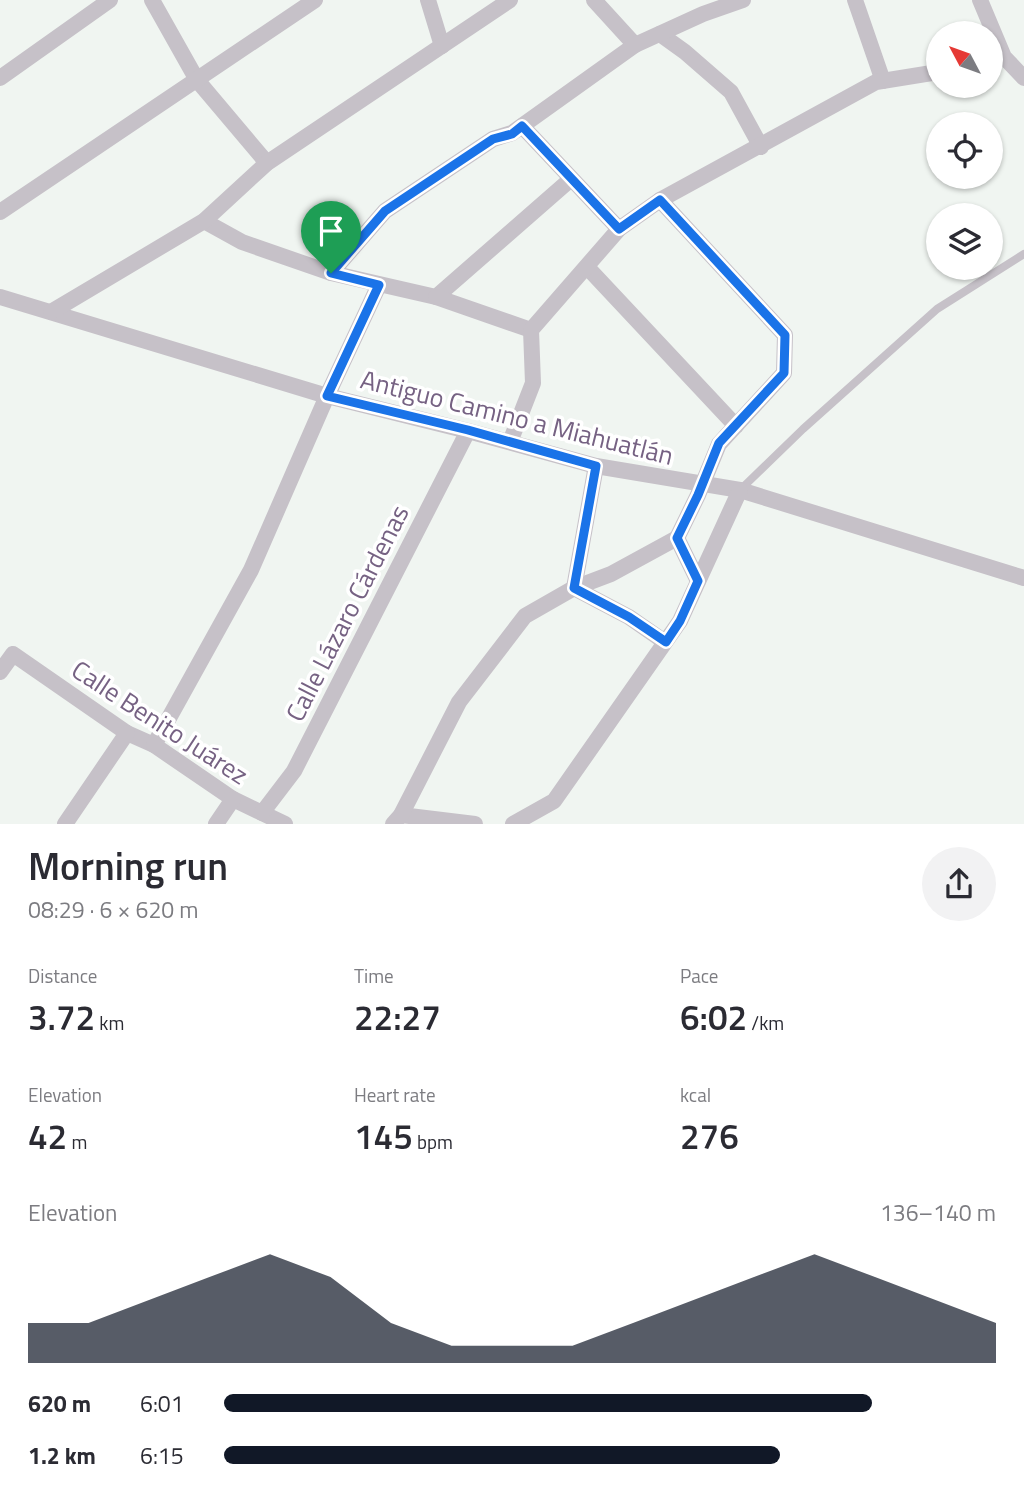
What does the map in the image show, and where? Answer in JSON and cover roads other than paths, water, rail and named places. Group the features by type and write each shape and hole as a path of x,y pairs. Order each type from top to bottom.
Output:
{"street":[{"path":"0,78 110,0"},
{"path":"152,0 197,80 267,163"},
{"path":"0,212 315,0"},
{"path":"428,0 442,46"},
{"path":"51,312 204,221 267,163 510,0"},
{"path":"594,0 635,45"},
{"path":"331,273 385,211 493,139 512,134 635,45 703,14 743,0"},
{"path":"855,0 883,81"},
{"path":"980,0 986,21"},
{"path":"660,34 731,92 761,147"},
{"path":"1003,63 1024,78"},
{"path":"510,442 533,383 531,330 619,229 660,200 876,82 926,74"},
{"path":"522,126 619,229"},
{"path":"436,297 571,178"},
{"path":"475,824 397,820 459,702 525,616 574,588 611,574 677,538 703,485 719,443 784,373 785,335 660,200"},
{"path":"204,221 242,242 331,273 436,297 531,330"},
{"path":"587,267 736,426"},
{"path":"154,745 251,570 379,285"},
{"name":"Antiguo Camino a Miahuatlán","path":"0,297 327,396 468,430 596,466 740,489 1024,578"},
{"name":"Calle Lázaro Cárdenas","path":"262,813 294,771 468,430"},
{"path":"574,588 596,466"},
{"path":"513,824 554,801 666,642 680,621 740,489"},
{"path":"677,538 698,581"},
{"path":"574,588 629,617 666,642"},
{"name":"Calle Benito Juárez","path":"0,673 12,654 127,733 154,745 233,799 285,824"},
{"path":"65,824 127,733"},
{"path":"216,824 233,799"}],"lane":[{"path":"740,489 937,309 1024,254"}]}
